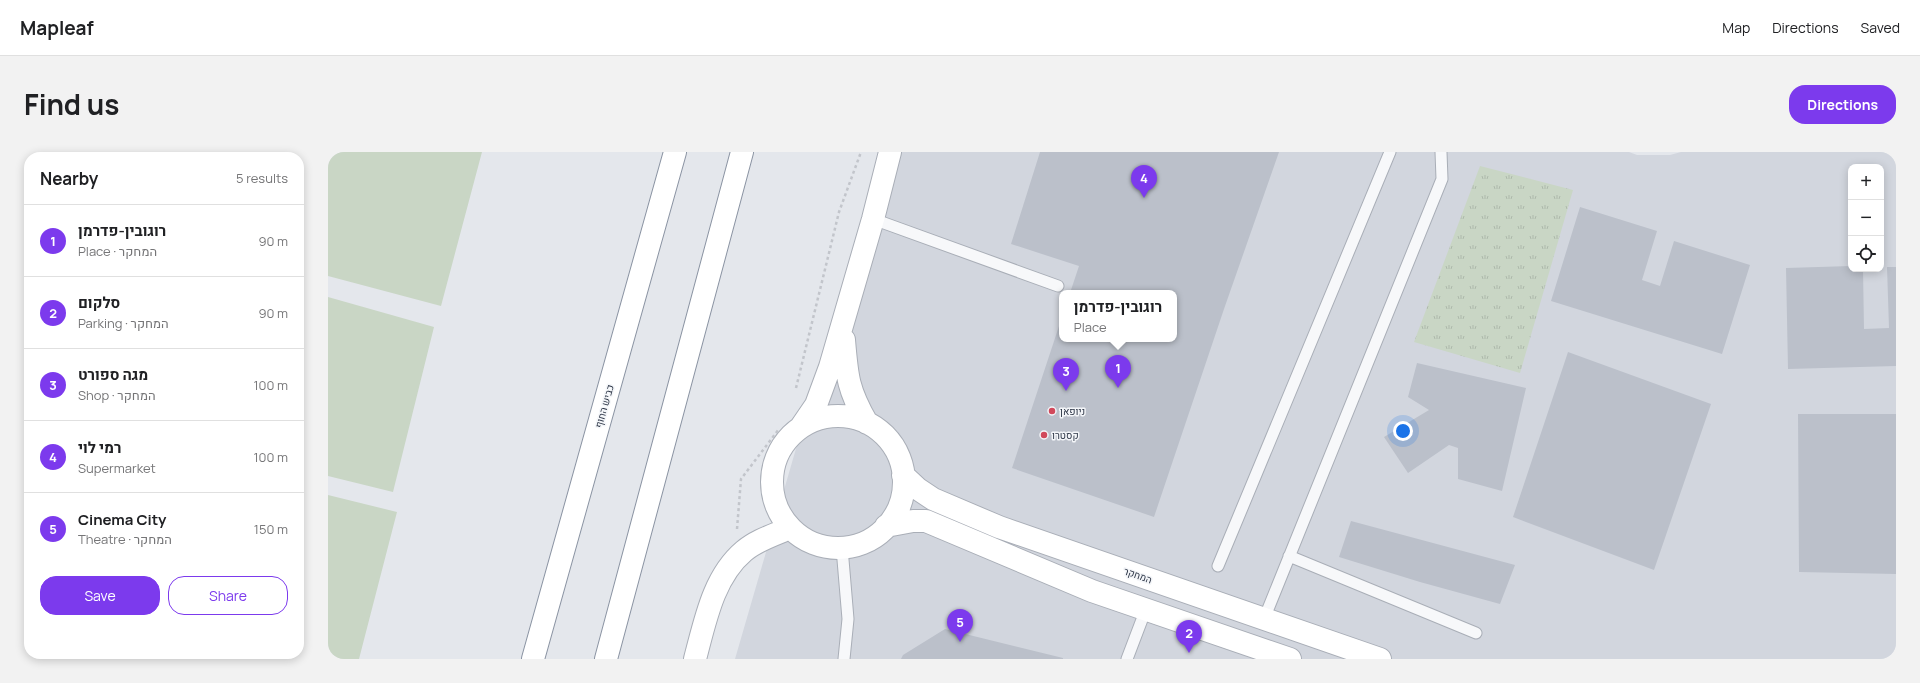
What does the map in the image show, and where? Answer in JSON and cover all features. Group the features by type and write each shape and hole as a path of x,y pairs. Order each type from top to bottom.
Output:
{"main road":[{"name":"כביש החוף","path":"533,659 675,152"},
{"path":"606,659 742,152"},
{"path":"791,427 818,419 837,416 855,418 867,423 886,436 896,451 903,475 904,486 900,504 891,521 878,534 861,544 842,548 823,546 805,539 790,528 779,512 773,494 772,475 780,451 787,440 791,427 816,405 830,367 873,219 890,152"},
{"path":"843,319 846,370 851,394 867,423"},
{"name":"המחקר","path":"903,475 918,489 933,499 999,527 1380,659"},
{"path":"886,526 913,521 926,521 998,550 1049,574 1146,610 1290,659"},
{"path":"695,659 710,605 728,567 744,551 758,542 790,528"}],"lane":[{"path":"1218,566 1390,152"},
{"path":"1264,619 1442,179 1441,152"},
{"path":"873,219 1058,286"},
{"path":"842,548 848,619 844,659"},
{"path":"1289,556 1476,633"},
{"path":"1127,659 1146,610"}],"path":[{"path":"796,391 840,212 861,152"},
{"path":"736,558 736,534 741,479 791,427"}],"shaded area":[{"path":"882,152 1629,152 1637,155 1670,155 1681,152 1896,152 1896,659 735,659"}],"green space":[{"path":"328,152 482,152 441,306 328,276"},
{"path":"1480,166 1573,190 1520,373 1414,342"},
{"path":"328,297 434,327 393,492 328,476"},
{"path":"328,495 397,512 359,659 328,659"}],"building":[{"path":"1040,152 1279,152 1154,517 1012,468 1059,326 1059,342 1177,342 1177,290 1071,290 1079,266 1011,244"},
{"path":"1580,207 1657,231 1642,280 1660,286 1674,241 1750,265 1722,354 1551,301"},
{"path":"1848,266 1848,272 1863,272 1864,329 1889,328 1887,267 1896,267 1896,366 1788,369 1786,268"},
{"path":"1568,352 1711,404 1654,570 1513,517"},
{"path":"1417,363 1526,388 1502,491 1458,479 1458,448 1449,445 1408,473 1384,437 1429,410 1408,397"},
{"path":"1798,414 1896,414 1896,574 1799,572"},
{"path":"1351,521 1515,565 1500,604 1420,582 1339,557"},
{"path":"945,629 1063,659 901,659 903,655"}],"place":[{"name":"רמי לוי","path":"1144,198"},
{"name":"רוגובין-פדרמן","path":"1118,388"},
{"name":"מגה ספורט","path":"1066,391"},
{"name":"ניופאן","path":"1052,411"},
{"name":"קסטרו","path":"1044,435"},
{"name":"Cinema City","path":"960,642"},
{"name":"סלקום","path":"1189,653"}]}
